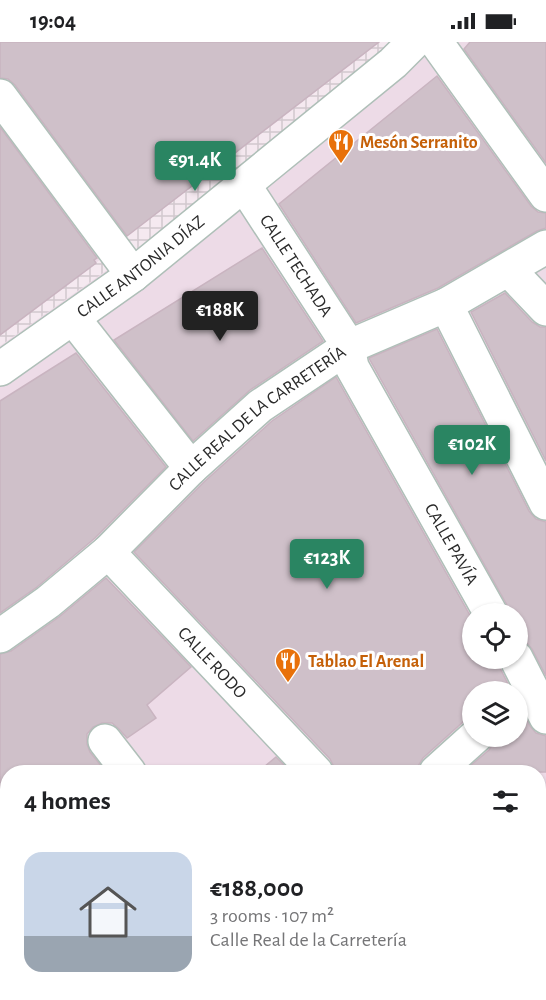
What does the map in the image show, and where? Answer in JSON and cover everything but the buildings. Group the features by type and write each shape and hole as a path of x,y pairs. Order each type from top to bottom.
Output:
{"street":[{"name":"CALLE ANTONIA DÍAZ","path":"0,369 133,275 393,63 414,42"},
{"path":"436,42 546,195"},
{"path":"0,96 133,275"},
{"name":"CALLE TECHADA","path":"244,185 348,347"},
{"name":"CALLE REAL DE LA CARRETERÍA","path":"0,636 48,602 108,552 191,468 260,406 348,347 446,305 546,248"},
{"path":"509,270 546,309"},
{"path":"446,305 546,503"},
{"path":"73,318 191,468"},
{"name":"CALLE PAVÍA","path":"348,347 352,367 485,603"},
{"name":"CALLE RODO","path":"108,552 309,765"},
{"path":"522,669 546,717"},
{"path":"105,741 124,765"},
{"path":"444,765 464,747"}],"shaded area":[{"path":"371,42 392,42 384,52 141,246 0,346 0,335 372,48"}],"place":[{"name":"Mesón Serranito","path":"341,165"},
{"name":"Tablao El Arenal","path":"288,684"}]}
